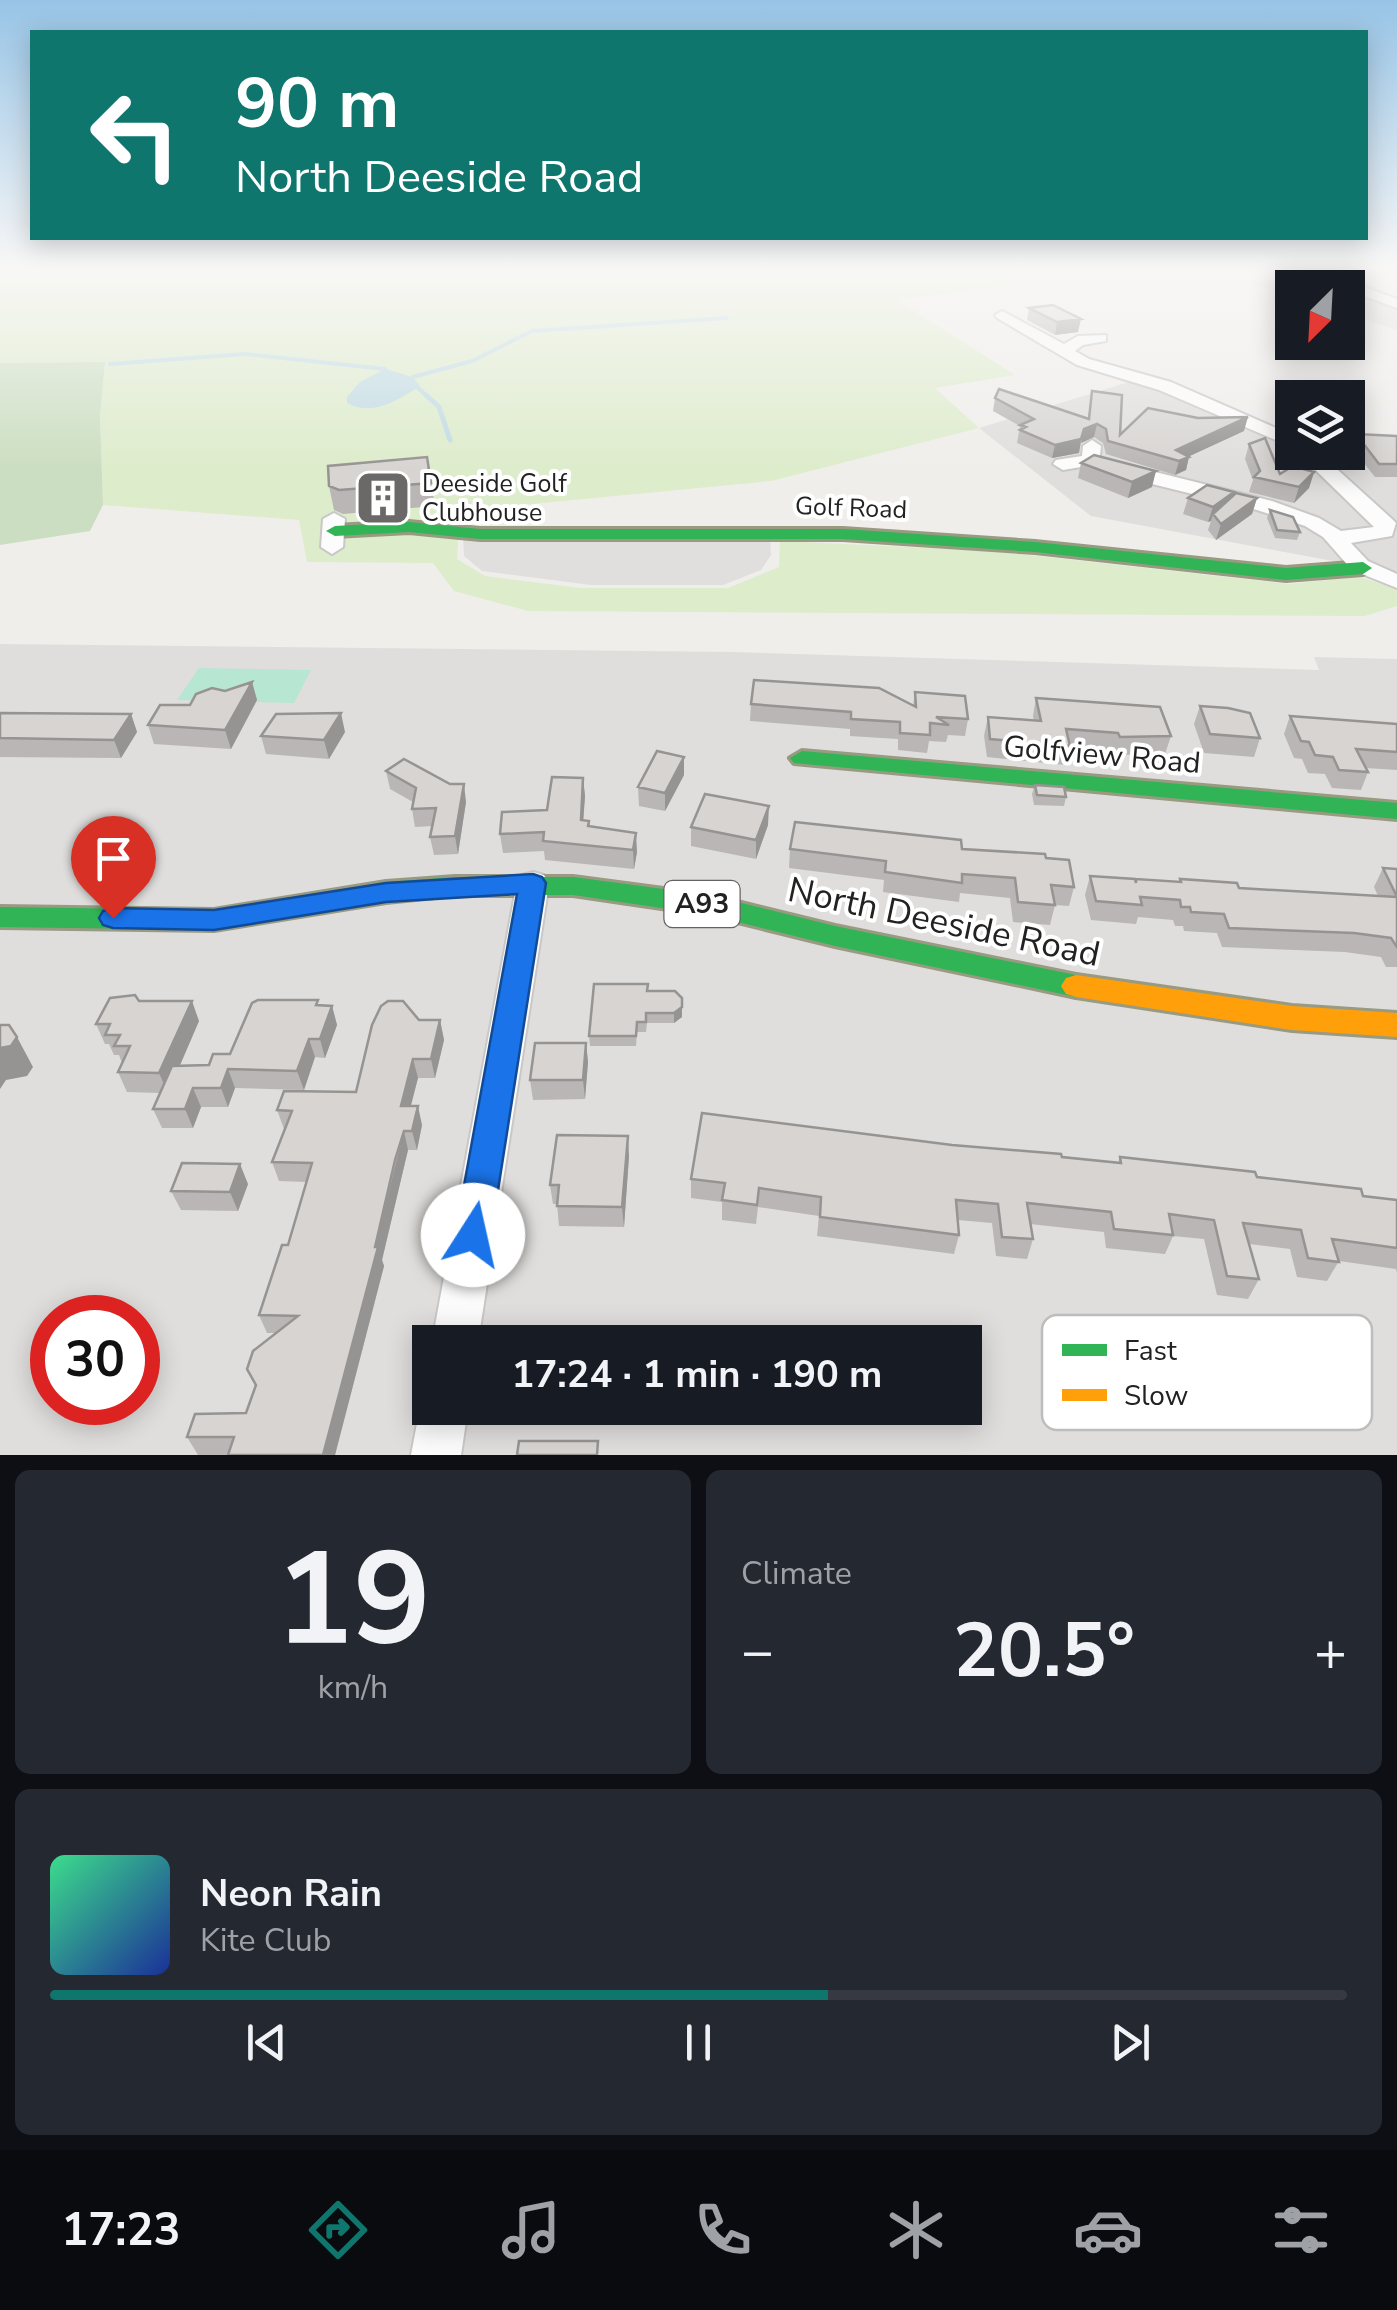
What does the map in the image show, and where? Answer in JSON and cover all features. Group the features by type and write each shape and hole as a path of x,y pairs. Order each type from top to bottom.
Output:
{"street":[{"path":"1033,334 1064,353 1165,386 1275,435"},
{"path":"1064,353 1077,337 1101,338"},
{"path":"1063,464 1092,453 1165,484 1265,505 1318,524 1339,538 1348,555 1363,568"},
{"path":"1326,470 1384,523 1384,531 1378,533 1339,538"},
{"name":"Golf Road","path":"334,532 409,526 480,534 843,534 1034,547 1286,574 1363,568 1397,581"},
{"name":"Golfview Road","path":"802,758 1397,811"},
{"path":"458,1325 533,883"},
{"name":"North Deeside Road","path":"0,917 214,920 386,892 533,883 709,905 854,940 1108,992 1274,1016 1397,1026"},
{"path":"436,1455 441,1425"}],"shaded area":[{"path":"1132,381 1275,429 1275,470 1365,470 1365,442 1397,445 1397,573 1091,516 979,428"},
{"path":"463,537 770,537 771,555 761,570 723,585 591,585 482,571 464,556"},
{"path":"0,644 733,652 1319,670 1314,657 1397,659 1397,1455 0,1455"}],"green space":[{"path":"0,334 950,334 1015,375 935,388 979,428 771,481 460,511 457,559 485,576 581,588 728,588 779,567 780,541 994,551 1289,584 1360,577 1397,589 1397,606 1365,616 528,611 454,591 433,563 307,562 299,520 103,505 100,416 105,362 0,363"},
{"path":"105,362 100,416 103,505 90,531 0,545 0,363"},
{"path":"199,668 311,670 294,703 177,700"}],"water":[{"path":"385,369 413,377 420,386 376,407 347,403 347,397 360,382"}],"building":[{"path":"999,389 1089,419 1092,391 1122,395 1120,435 1148,408 1198,418 1248,417 1176,450 1189,457 1179,461 1108,441 1106,429 1097,424 1084,429 1081,439 1055,445 1020,430 1026,427 1020,425 1034,419 995,398"},
{"path":"1365,434 1397,436 1397,464 1379,464 1365,446"},
{"path":"1265,438 1275,470 1280,474 1286,470 1314,472 1299,487 1254,477 1260,471 1249,444"},
{"path":"1094,455 1156,471 1132,482 1081,463"},
{"path":"427,457 431,483 339,490 329,486 328,466"},
{"path":"1207,485 1234,492 1213,507 1188,498"},
{"path":"1236,493 1257,498 1221,524 1213,514"},
{"path":"1270,510 1293,517 1300,532 1277,530"},
{"path":"754,680 879,688 916,707 915,692 965,696 968,719 936,717 949,725 930,723 930,735 900,733 900,722 851,719 851,712 751,704"},
{"path":"252,682 225,730 148,725 160,705 190,705 196,694 212,688 225,691"},
{"path":"1036,698 1160,707 1171,736 1120,737 1118,733 1066,729 1070,746 990,739 988,717 1041,721"},
{"path":"1200,706 1250,713 1260,738 1210,734"},
{"path":"0,713 131,714 114,740 0,738"},
{"path":"341,713 324,740 261,736 276,714"},
{"path":"1290,716 1397,724 1397,752 1356,749 1368,772 1339,770 1333,757 1315,755 1309,742 1301,741"},
{"path":"657,751 684,757 665,793 638,787"},
{"path":"404,759 450,784 464,784 455,836 430,837 436,808 412,809 416,788 386,771"},
{"path":"552,777 583,778 581,820 589,821 588,826 636,833 633,850 543,841 544,832 500,834 502,812 547,810"},
{"path":"1035,785 1064,787 1066,797 1037,795"},
{"path":"705,794 769,806 756,840 691,827"},
{"path":"795,822 961,840 962,849 1045,854 1046,858 1069,860 1074,887 1051,885 1055,905 1018,902 1015,878 962,874 962,883 885,872 886,861 790,849"},
{"path":"1383,868 1397,869 1397,897"},
{"path":"1090,876 1135,879 1136,883 1136,879 1181,882 1180,879 1237,883 1239,888 1397,897 1397,947 1391,938 1354,933 1229,928 1224,914 1191,912 1190,907 1181,907 1180,900 1140,897 1142,905 1096,901"},
{"path":"594,984 648,984 647,991 675,991 682,998 682,1007 674,1013 646,1013 646,1022 637,1022 636,1036 589,1036"},
{"path":"135,995 139,1001 192,1001 159,1073 118,1072 130,1046 114,1046 120,1035 105,1035 110,1024 96,1024 110,998"},
{"path":"318,1000 316,1005 332,1006 320,1039 309,1039 297,1071 228,1069 221,1088 193,1088 185,1109 153,1109 172,1066 209,1065 213,1054 230,1054 252,1003"},
{"path":"388,1001 403,1001 419,1020 440,1020 431,1059 413,1059 401,1106 418,1106 412,1131 404,1131 395,1160 378,1247 323,1455 228,1455 234,1437 187,1437 195,1414 246,1413 256,1385 247,1369 253,1351 298,1316 259,1315 282,1245 288,1245 312,1163 272,1162 292,1111 277,1110 284,1091 356,1092 372,1025 381,1006"},
{"path":"0,1025 9,1025 17,1037 11,1046 0,1048"},
{"path":"535,1043 586,1043 583,1080 530,1080"},
{"path":"702,1113 1062,1157 1121,1163 1120,1157 1255,1172 1257,1177 1361,1189 1363,1196 1397,1200 1397,1248 1332,1239 1339,1262 1308,1258 1301,1230 1243,1223 1259,1279 1227,1276 1214,1220 1169,1214 1173,1235 1114,1229 1111,1212 1027,1203 1033,1239 1002,1237 998,1204 956,1200 959,1235 820,1217 821,1197 759,1188 757,1205 722,1200 725,1183 691,1179"},
{"path":"557,1135 628,1136 622,1207 557,1206 559,1185 550,1185"},
{"path":"182,1163 240,1164 230,1192 171,1191"},
{"path":"519,1441 598,1441 597,1455 517,1455"}],"waterway":[{"path":"413,377 472,361 526,334"},
{"path":"110,364 245,354 385,369"},
{"path":"418,388 429,398"},
{"path":"426,395 439,407 450,440"}],"traffic: fast":[{"path":"335,531 409,527 480,534 843,534 1035,547 1286,574 1363,568"},
{"path":"802,758 1397,811"},
{"path":"0,917 214,920 386,892 455,886 573,886 709,905 835,936 1076,986"}],"traffic: slow":[{"path":"1076,986 1292,1018 1397,1025"}],"place":[{"name":"Deeside Golf Clubhouse","path":"383,498"}],"route":[{"path":"113,918 214,920 386,892 533,883 473,1235"}]}
